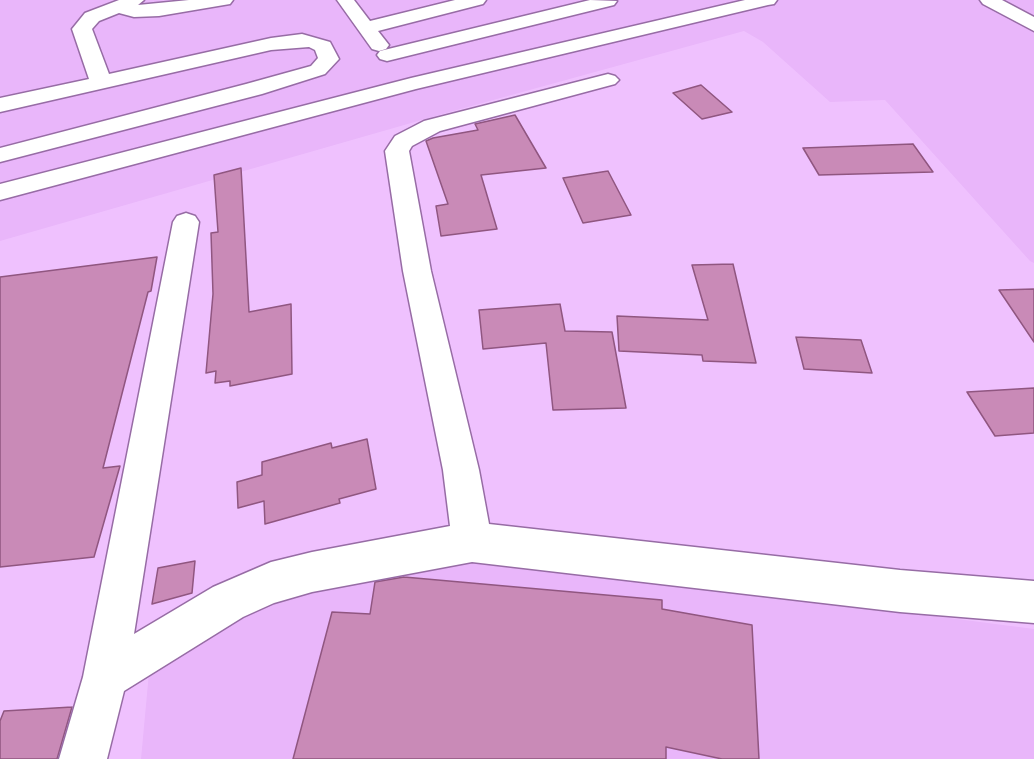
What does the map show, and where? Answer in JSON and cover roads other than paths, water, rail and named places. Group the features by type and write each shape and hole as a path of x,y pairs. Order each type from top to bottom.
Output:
{"street":[{"path":"101,82 82,28 92,17 126,4 134,11 159,10 224,0"},
{"path":"366,28 477,0"},
{"path":"0,192 411,84 768,0"},
{"path":"989,0 1034,25"},
{"path":"345,1 411,84"},
{"path":"387,55 608,1"},
{"path":"0,105 37,121 254,89 318,70 328,59 323,46 302,40 238,50 101,82 37,121 0,155"},
{"path":"472,542 461,470 417,271 397,151 403,141 432,126 608,80"},
{"path":"83,759 105,677 186,222"},
{"path":"105,677 228,602 271,583 312,572 472,542 900,591 1034,602"}]}
